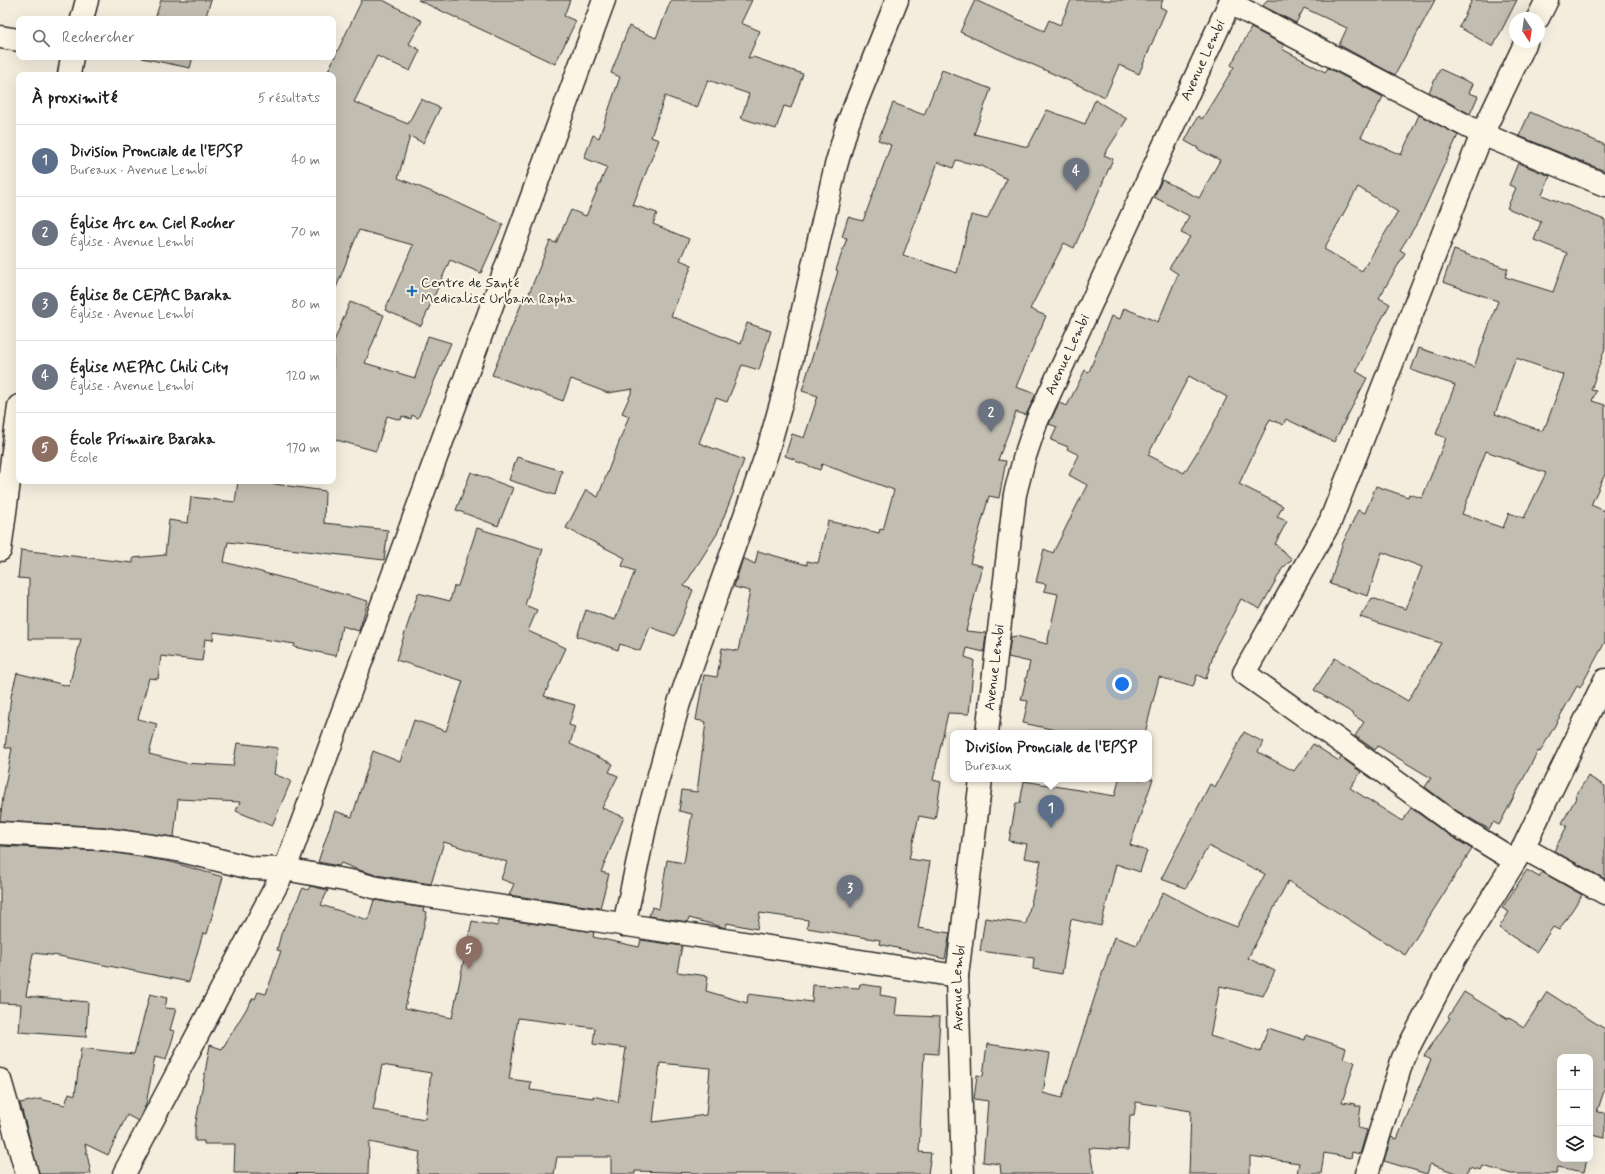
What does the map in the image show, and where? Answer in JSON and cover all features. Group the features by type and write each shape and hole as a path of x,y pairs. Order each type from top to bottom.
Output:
{"street":[{"path":"83,16 87,0"},
{"path":"124,1174 285,868 604,0"},
{"path":"624,925 647,818 679,703 767,453 782,400 835,169 848,123 897,0"},
{"path":"1541,12 1547,0"},
{"path":"1230,2 1482,134 1605,185"},
{"name":"Avenue Lembi","path":"987,730 1015,494 1024,459 1036,423 1230,2"},
{"path":"0,37 16,40"},
{"path":"1523,48 1482,134 1330,522 1244,673 1380,769 1450,821 1605,894"},
{"path":"69,72 71,60"},
{"path":"0,550 16,429"},
{"path":"1367,1174 1403,1058 1456,958 1519,854 1605,680"},
{"name":"Avenue Lembi","path":"963,1174 957,976 981,782"},
{"path":"0,833 104,839 178,850 251,868 285,868 392,891 799,950 957,976"},
{"path":"0,1080 27,1174"}],"building":[{"path":"161,0 211,0 206,16 156,16"},
{"path":"362,0 383,0 422,21 409,44 420,50 410,71 377,56 354,102 408,124 421,99 440,108 423,143 410,136 398,178 454,201 503,224 481,273 450,260 421,326 385,310 413,245 359,230 336,288 336,72 327,72 333,60 336,60 336,54"},
{"path":"418,0 570,0 564,16 576,21 555,64"},
{"path":"671,0 752,0 741,23 760,31 748,58 753,57 803,74 791,108 784,106 776,129 741,118 749,94 708,80 697,108 665,96 651,137 659,140 633,205 657,213 653,224 689,239 680,260 692,265 671,316 741,344 747,323 771,331 759,370 742,365 727,402 716,398 699,443 744,460 733,490 734,491 717,534 684,586 693,590 675,636 650,627 640,651 620,644 618,650 577,636 586,610 615,620 635,571 622,566 625,558 566,528 586,490 598,497 629,416 622,413 633,389 608,393 571,379 563,401 492,375 525,295 528,296 550,241 556,243 571,210 586,216 607,167 584,158 593,135 599,138 620,77 611,73 629,26 656,38"},
{"path":"975,0 1044,31 1049,20 1060,25 1071,0 1163,0 1160,7 1166,10 1139,74 1119,65 1105,97 960,32"},
{"path":"1267,0 1435,0 1395,75 1339,45 1347,28 1304,8 1296,23 1263,6"},
{"path":"1472,0 1517,0 1511,12 1509,12 1509,16 1493,47 1459,27"},
{"path":"1251,28 1284,45 1282,49 1325,72 1328,68 1383,97 1361,137 1401,155 1419,115 1458,135 1419,220 1400,250 1405,253 1379,298 1390,304 1365,350 1366,351 1356,371 1367,378 1334,442 1286,419 1283,425 1270,419 1239,484 1283,506 1277,517 1287,521 1275,544 1292,559 1282,569 1260,609 1241,599 1216,646 1206,679 1197,675 1193,687 1159,677 1146,730 1055,730 1023,723 1028,701 1021,700 1030,662 1008,657 1011,637 1016,636 1047,644 1058,594 1044,591 1046,584 1036,582 1044,549 1053,553 1087,485 1069,475 1079,455 1067,449 1068,447 1051,440 1057,427 1049,424 1059,403 1067,406 1085,370 1089,372 1111,316 1120,319 1124,308 1158,322 1178,274 1169,268 1190,237 1181,233 1189,216 1154,197 1162,180 1199,198 1220,160 1197,149 1198,148 1185,141 1198,116 1202,119 1234,67 1231,65","holes":["1358,187 1398,212 1362,271 1324,249","1189,376 1227,397 1209,433 1184,473 1148,455"]},
{"path":"152,60 192,60 190,68"},
{"path":"1440,69 1473,84 1469,93 1478,96 1470,114 1429,92"},
{"path":"942,70 991,89 974,134 1028,147 1047,110 1085,124 1095,100 1127,119 1104,155 1113,159 1074,248 1064,243 1030,309 1046,316 1016,387 1036,394 1026,415 1016,412 998,460 1006,461 999,498 989,496 970,563 982,566 966,631 986,633 984,652 967,648 965,657 974,660 969,714 948,713 933,780 941,782 935,819 919,816 909,859 930,862 918,928 950,933 945,959 879,944 880,940 807,928 808,920 760,913 757,929 727,923 726,928 689,918 688,922 649,916 652,907 659,909 667,860 684,863 692,814 679,811 682,790 697,792 706,722 696,720 704,675 717,677 722,648 738,651 750,591 734,587 743,558 755,564 758,551 807,565 807,561 818,563 828,521 879,533 880,529 883,530 894,490 822,464 820,470 785,456 792,434 804,438 818,396 802,391 838,271 836,270 847,238 842,237 848,217 863,221 891,145 878,140 893,103 924,115","holes":["956,160 982,166 1007,179 987,219 971,215 957,273 903,255 938,162 953,168"]},
{"path":"1530,112 1605,145 1605,171 1519,136"},
{"path":"1518,163 1550,176 1542,195 1605,220 1605,348 1591,390 1596,391 1592,401 1605,405 1605,474 1591,505 1605,511 1605,642 1580,688 1577,686 1540,752 1538,751 1499,825 1493,822 1489,829 1457,811 1425,787 1431,778 1378,746 1375,750 1355,736 1364,722 1353,715 1354,714 1314,690 1335,658 1408,701 1441,643 1360,617 1372,598 1406,609 1422,567 1382,552 1368,596 1330,584 1342,545 1358,510 1365,513 1376,486 1408,497 1409,494 1422,498 1446,438 1436,434 1455,385 1411,370 1419,348 1474,367 1498,301 1443,282 1454,250 1508,269 1505,277 1553,292 1567,253 1534,240 1541,222 1507,208 1516,188 1509,185","holes":["1516,358 1564,375 1546,425 1542,431 1495,414","1486,451 1546,473 1524,518 1509,513 1503,528 1462,514"]},
{"path":"350,302 384,315 365,363 415,378 428,336 451,343 418,418 412,415 411,419 402,416 401,420 387,416 376,451 336,440 336,337"},
{"path":"517,457 562,471 555,495 509,480"},
{"path":"471,472 513,488 498,526 456,510"},
{"path":"238,484 275,484 325,491 324,523 388,530 384,560 228,542 224,562 368,601 359,631 342,626 336,656 294,647 295,644 214,632 213,640 205,639 202,661 161,656 158,679 149,678 138,719 157,724 149,754 185,763 233,766 237,743 278,748 274,774 291,781 272,826 236,811 240,802 178,799 174,837 105,827 0,821 12,748 5,748 11,696 17,673 69,686 81,639 28,639 29,579 18,578 21,550 133,563 133,558 165,555 169,520 188,523 191,497 235,502"},
{"path":"477,528 543,549 525,605 537,610 528,631 566,648 544,696 575,705 569,725 575,727 570,744 613,764 609,772 618,776 602,808 624,817 601,872 609,874 600,908 509,895 514,884 501,879 507,862 444,842 431,884 376,875 341,863 339,866 318,862 335,811 352,817 373,751 400,762 414,720 446,731 463,681 396,660 418,593 450,601 454,586 458,586"},
{"path":"1244,732 1263,742 1258,752 1294,771 1313,744 1339,761 1341,757 1361,772 1350,788 1402,821 1411,808 1443,831 1472,849 1405,955 1288,881 1248,958 1275,971 1263,996 1220,986 1210,1036 1260,1052 1268,1028 1305,1040 1306,1035 1346,1048 1343,1058 1355,1062 1342,1102 1356,1104 1355,1106 1361,1106 1358,1128 1367,1130 1360,1154 1352,1152 1351,1158 1324,1153 1321,1174 1297,1174 1299,1163 1250,1156 1250,1174 1189,1174 1191,1111 1136,1102 1134,1115 1130,1115 1128,1150 1089,1148 1094,1174 1001,1174 1000,1164 983,1162 988,1101 974,1099 977,1075 983,1076 987,1044 1050,1053 1043,1093 1062,1098 1114,937 1137,945 1163,892 1209,916 1237,927 1265,874 1208,846 1186,888 1161,879 1210,784 1215,787"},
{"path":"1588,776 1605,786 1605,879 1554,851 1567,826 1562,823 1576,798 1575,797"},
{"path":"1024,782 1115,796 1118,782 1152,782 1130,845 1147,851 1140,872 1116,864 1101,926 1071,919 1062,974 1033,969 1034,958 980,951 985,918 1026,924 1041,861 1024,858 1027,844 1009,841 1016,803 1020,803"},
{"path":"0,846 103,851 171,862 223,877 207,934 203,933 189,982 59,956 33,953 26,996 88,1002 86,1037 19,1032 21,1004 0,1003"},
{"path":"1527,870 1539,877 1542,872 1582,895 1559,930 1553,927 1536,952 1499,928 1509,912 1502,908"},
{"path":"310,886 328,890 321,905 368,920 374,900 424,908 423,911 427,912 405,1008 452,1018 472,921 497,926 500,919 594,932 593,937 639,947 641,940 682,946 677,972 708,976 706,991 747,1003 748,994 812,1002 813,985 859,988 860,984 881,987 880,995 897,998 895,1015 940,1017 938,1054 924,1053 919,1152 931,1153 928,1174 700,1174 635,1171 635,1174 611,1174 611,1157 557,1157 554,1174 417,1174 420,1152 369,1142 368,1174 234,1173 235,1144 204,1144 204,1141 195,1141 195,1127 210,1045 222,1049 253,998 255,999 258,992 266,994 281,951 277,950 281,934 303,888 308,890","holes":["518,1018 595,1028 593,1044 626,1048 618,1102 593,1096 593,1098 530,1090 531,1082 509,1079","660,1063 710,1068 706,1115 653,1122","382,1065 431,1073 425,1119 373,1110"]},
{"path":"1464,992 1524,1027 1547,992 1605,1029 1605,1088 1597,1112 1605,1113 1605,1138 1593,1135 1593,1054 1557,1054 1557,1162 1586,1162 1584,1172 1558,1167 1556,1174 1511,1174 1483,1166 1481,1170 1469,1167 1467,1174 1459,1174 1430,1164 1427,1174 1384,1161 1391,1137 1397,1139 1431,1060 1424,1056 1450,1018 1448,1017"},
{"path":"150,994 167,998 165,1008 176,1009 170,1030 175,1031 166,1060 155,1057 146,1104 138,1121 127,1115 108,1155 85,1144 91,1174 39,1174 20,1103 40,1099 65,1105 69,1093 75,1095 81,1048 134,1054"}],"place":[{"name":"Église MEPAC Chili City","path":"1076,191"},
{"name":"Centre de Santé Medicalise Urbain Rapha","path":"412,291"},
{"name":"Église Arc en Ciel Rocher","path":"991,432"},
{"name":"Division Pronciale de l'EPSP","path":"1051,828"},
{"name":"Église 8e CEPAC Baraka","path":"850,908"},
{"name":"École Primaire Baraka","path":"469,969"}]}
